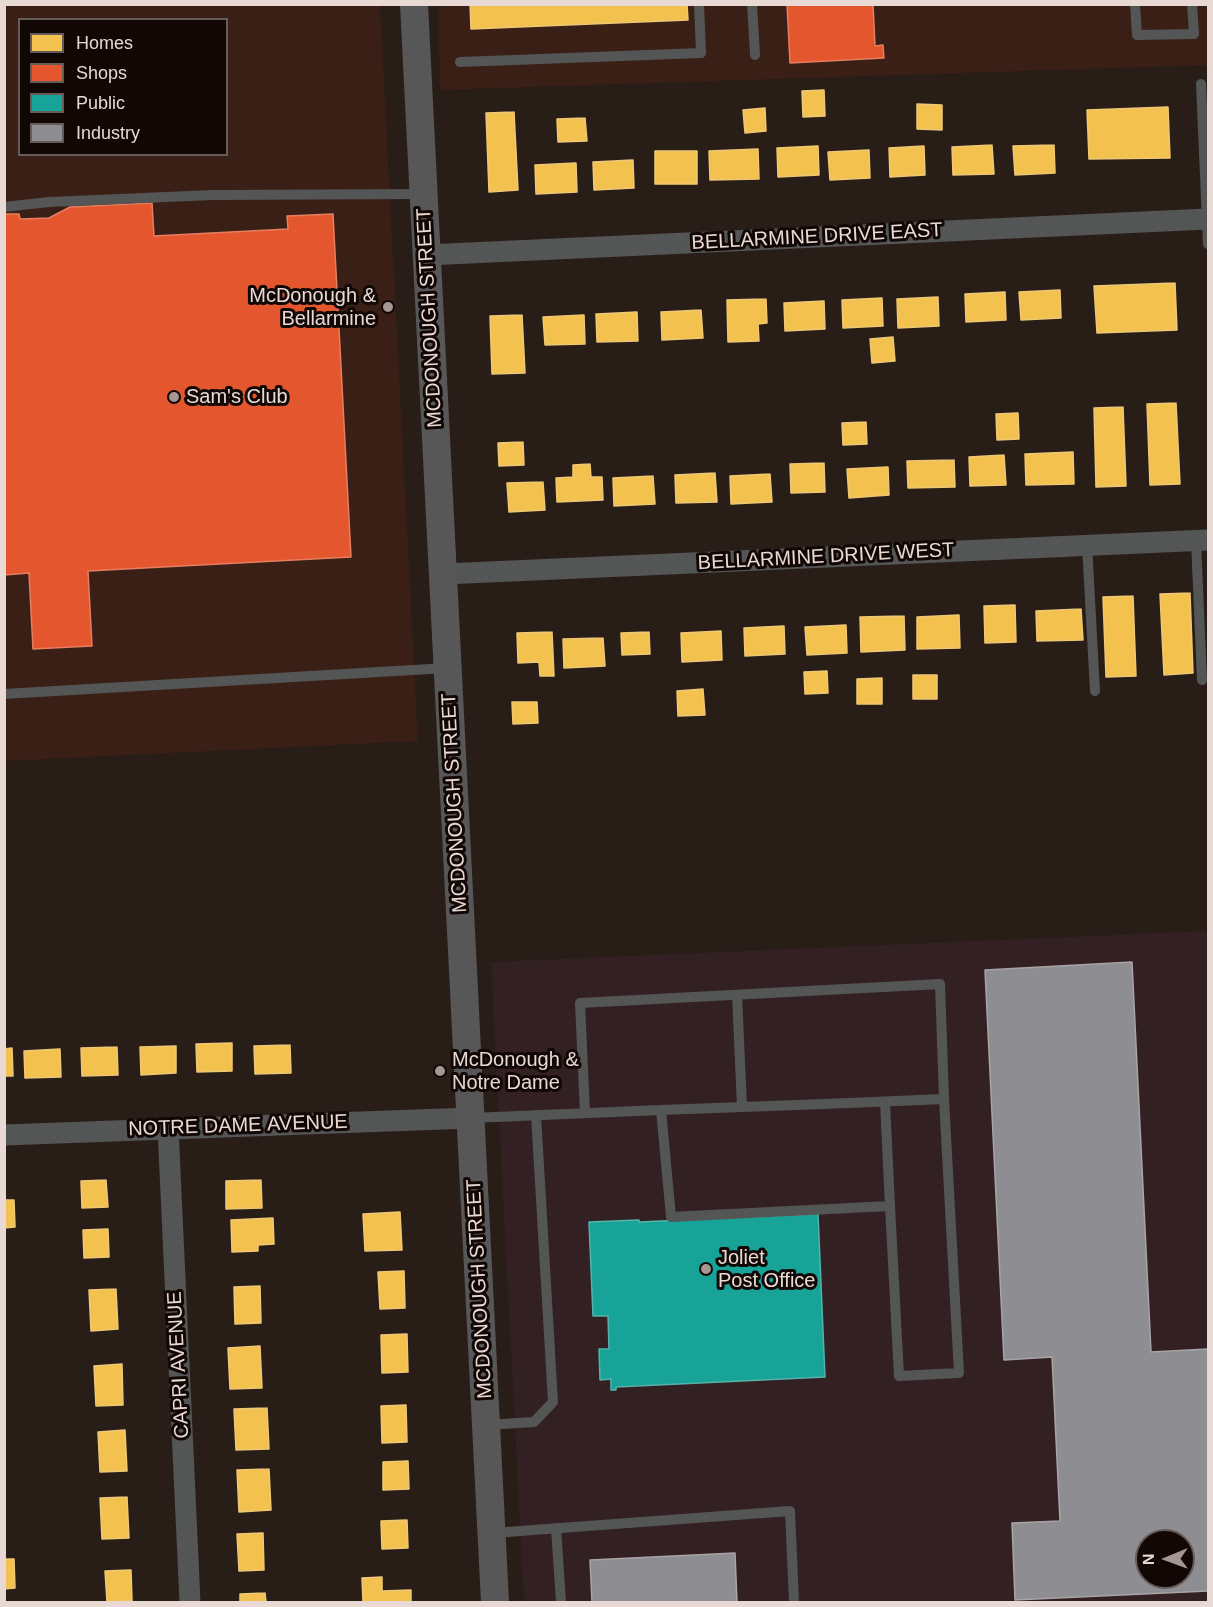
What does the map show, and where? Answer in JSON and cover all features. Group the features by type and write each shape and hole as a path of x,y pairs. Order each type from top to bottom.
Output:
{"street":[{"name":"MCDONOUGH STREET","path":"414,4 495,1602"},
{"name":"BELLARMINE DRIVE EAST","path":"426,255 1208,219"},
{"name":"BELLARMINE DRIVE WEST","path":"444,574 1202,540"},
{"name":"NOTRE DAME AVENUE","path":"4,1135 471,1118"},
{"name":"CAPRI AVENUE","path":"168,1128 190,1602"}],"lane":[{"path":"460,62 701,53 699,4"},
{"path":"753,4 755,55"},
{"path":"1135,4 1137,35 1194,34 1192,4"},
{"path":"1201,84 1209,244"},
{"path":"4,207 49,202 213,195 423,194"},
{"path":"1202,540 1202,680"},
{"path":"1087,546 1095,691"},
{"path":"4,694 449,668"},
{"path":"585,1113 580,1003 940,984 959,1373 899,1376 885,1102"},
{"path":"737,995 741,1107"},
{"path":"471,1118 944,1100"},
{"path":"661,1110 670,1217 890,1206"},
{"path":"487,1425 534,1422 553,1402 536,1115"},
{"path":"492,1533 790,1511 794,1602"},
{"path":"556,1528 561,1602"}],"shaded area":[{"path":"4,5 380,5 418,741 5,761"},
{"path":"438,5 1208,5 1208,65 440,90"},
{"path":"1208,931 1208,1602 524,1602 491,962"}],"building: Homes":[{"path":"470,4 687,4 688,20 471,29"},
{"path":"824,90 825,116 803,117 802,91"},
{"path":"917,104 942,105 942,130 917,129"},
{"path":"1168,107 1170,158 1089,159 1087,110"},
{"path":"765,108 766,131 745,133 743,110"},
{"path":"514,112 518,190 489,192 486,113"},
{"path":"585,118 587,141 558,142 557,119"},
{"path":"992,145 994,174 953,175 952,147"},
{"path":"1054,145 1055,173 1015,175 1013,146"},
{"path":"818,146 819,175 778,177 777,148"},
{"path":"924,146 925,175 890,177 889,148"},
{"path":"758,149 759,179 710,180 709,151"},
{"path":"869,150 870,178 830,180 828,152"},
{"path":"655,151 697,151 697,184 655,184"},
{"path":"633,160 634,188 594,190 593,162"},
{"path":"576,163 577,192 536,194 535,165"},
{"path":"1175,283 1177,330 1097,333 1094,286"},
{"path":"1060,290 1061,318 1021,320 1019,292"},
{"path":"1005,292 1006,320 966,322 965,294"},
{"path":"938,297 939,326 898,328 897,299"},
{"path":"882,298 883,326 843,328 842,300"},
{"path":"766,299 767,323 758,324 759,341 728,342 727,300"},
{"path":"824,301 825,329 785,331 784,303"},
{"path":"701,310 703,338 662,340 661,312"},
{"path":"637,312 638,341 597,342 596,314"},
{"path":"522,315 525,373 492,374 490,316"},
{"path":"584,315 585,344 545,345 543,317"},
{"path":"893,337 895,361 872,363 870,339"},
{"path":"1176,403 1180,484 1150,485 1147,404"},
{"path":"1123,407 1126,486 1096,487 1094,408"},
{"path":"1018,413 1019,439 997,440 996,414"},
{"path":"866,422 867,444 843,445 842,423"},
{"path":"523,442 524,465 499,466 498,443"},
{"path":"1073,452 1074,484 1026,485 1025,454"},
{"path":"1004,455 1006,485 970,486 969,457"},
{"path":"954,460 955,487 908,488 907,461"},
{"path":"824,463 825,492 791,493 790,464"},
{"path":"590,464 591,477 602,477 603,500 557,502 556,478 573,477 573,465"},
{"path":"888,467 889,495 849,498 847,469"},
{"path":"715,473 717,502 676,503 675,475"},
{"path":"770,474 772,502 731,504 730,476"},
{"path":"653,476 655,504 614,506 613,478"},
{"path":"543,482 545,510 509,512 507,483"},
{"path":"1190,593 1193,673 1164,675 1160,594"},
{"path":"1133,596 1136,676 1106,677 1103,597"},
{"path":"1015,605 1016,642 985,643 984,606"},
{"path":"1081,609 1083,640 1037,641 1036,611"},
{"path":"959,615 960,648 917,649 917,617"},
{"path":"904,616 905,650 861,652 860,617"},
{"path":"846,625 847,653 807,655 805,627"},
{"path":"784,626 785,654 745,656 744,628"},
{"path":"721,631 722,660 682,662 681,633"},
{"path":"552,632 554,676 540,676 539,662 518,663 517,633"},
{"path":"649,632 650,654 622,655 621,633"},
{"path":"603,638 605,666 564,668 563,639"},
{"path":"827,671 828,693 805,694 804,672"},
{"path":"913,675 937,675 937,699 913,699"},
{"path":"882,678 882,704 857,704 857,679"},
{"path":"703,689 705,715 678,716 677,691"},
{"path":"512,702 537,702 538,723 513,724"},
{"path":"232,1043 232,1071 197,1072 196,1044"},
{"path":"290,1045 291,1073 255,1074 254,1046"},
{"path":"176,1046 176,1073 141,1075 140,1047"},
{"path":"117,1047 118,1075 82,1076 81,1048"},
{"path":"12,1048 13,1076 4,1076 4,1049"},
{"path":"60,1049 61,1077 25,1078 24,1051"},
{"path":"106,1180 108,1207 82,1208 81,1181"},
{"path":"261,1180 262,1208 226,1209 226,1181"},
{"path":"4,1200 14,1200 15,1227 4,1228"},
{"path":"400,1212 402,1250 365,1251 363,1214"},
{"path":"273,1218 274,1244 258,1245 258,1251 232,1252 231,1220"},
{"path":"108,1229 109,1257 84,1258 83,1230"},
{"path":"404,1271 405,1308 380,1309 378,1272"},
{"path":"260,1286 261,1323 235,1324 234,1287"},
{"path":"116,1289 118,1329 91,1331 89,1290"},
{"path":"407,1334 408,1372 382,1373 381,1335"},
{"path":"260,1346 262,1388 230,1389 228,1348"},
{"path":"122,1364 123,1405 96,1406 94,1366"},
{"path":"406,1405 407,1442 382,1443 381,1406"},
{"path":"267,1408 269,1449 236,1450 234,1409"},
{"path":"125,1430 127,1471 100,1472 98,1432"},
{"path":"408,1461 409,1489 383,1490 383,1462"},
{"path":"269,1469 271,1510 239,1512 237,1470"},
{"path":"127,1497 129,1538 102,1539 100,1498"},
{"path":"407,1520 408,1548 382,1549 381,1521"},
{"path":"263,1533 264,1570 239,1571 237,1534"},
{"path":"4,1559 14,1559 15,1588 4,1589"},
{"path":"131,1570 132,1601 107,1602 105,1571"},
{"path":"382,1577 382,1591 411,1590 411,1602 363,1602 362,1578"},
{"path":"265,1593 266,1602 240,1602 240,1594"}],"building: Shops":[{"path":"787,4 873,4 875,46 883,45 884,58 790,63"},
{"name":"Sam's Club","path":"152,203 154,236 288,229 287,216 333,214 351,557 88,571 92,646 33,649 29,573 4,575 4,214 19,214 20,219 49,218 70,207"}],"building: Public":[{"name":"Joliet Post Office","path":"818,1214 825,1377 616,1387 616,1390 611,1390 611,1379 600,1380 599,1349 609,1349 608,1316 593,1316 589,1222"}],"building: Industry":[{"path":"1132,962 1151,1352 1208,1349 1208,1591 1015,1600 1012,1523 1060,1521 1052,1357 1004,1360 985,970"},
{"path":"735,1553 737,1602 592,1602 590,1560"}],"place":[{"name":"McDonough & Bellarmine","path":"388,307"},
{"name":"Sam's Club","path":"174,397"},
{"name":"McDonough & Notre Dame","path":"440,1071"},
{"name":"Joliet Post Office","path":"706,1269"}]}
